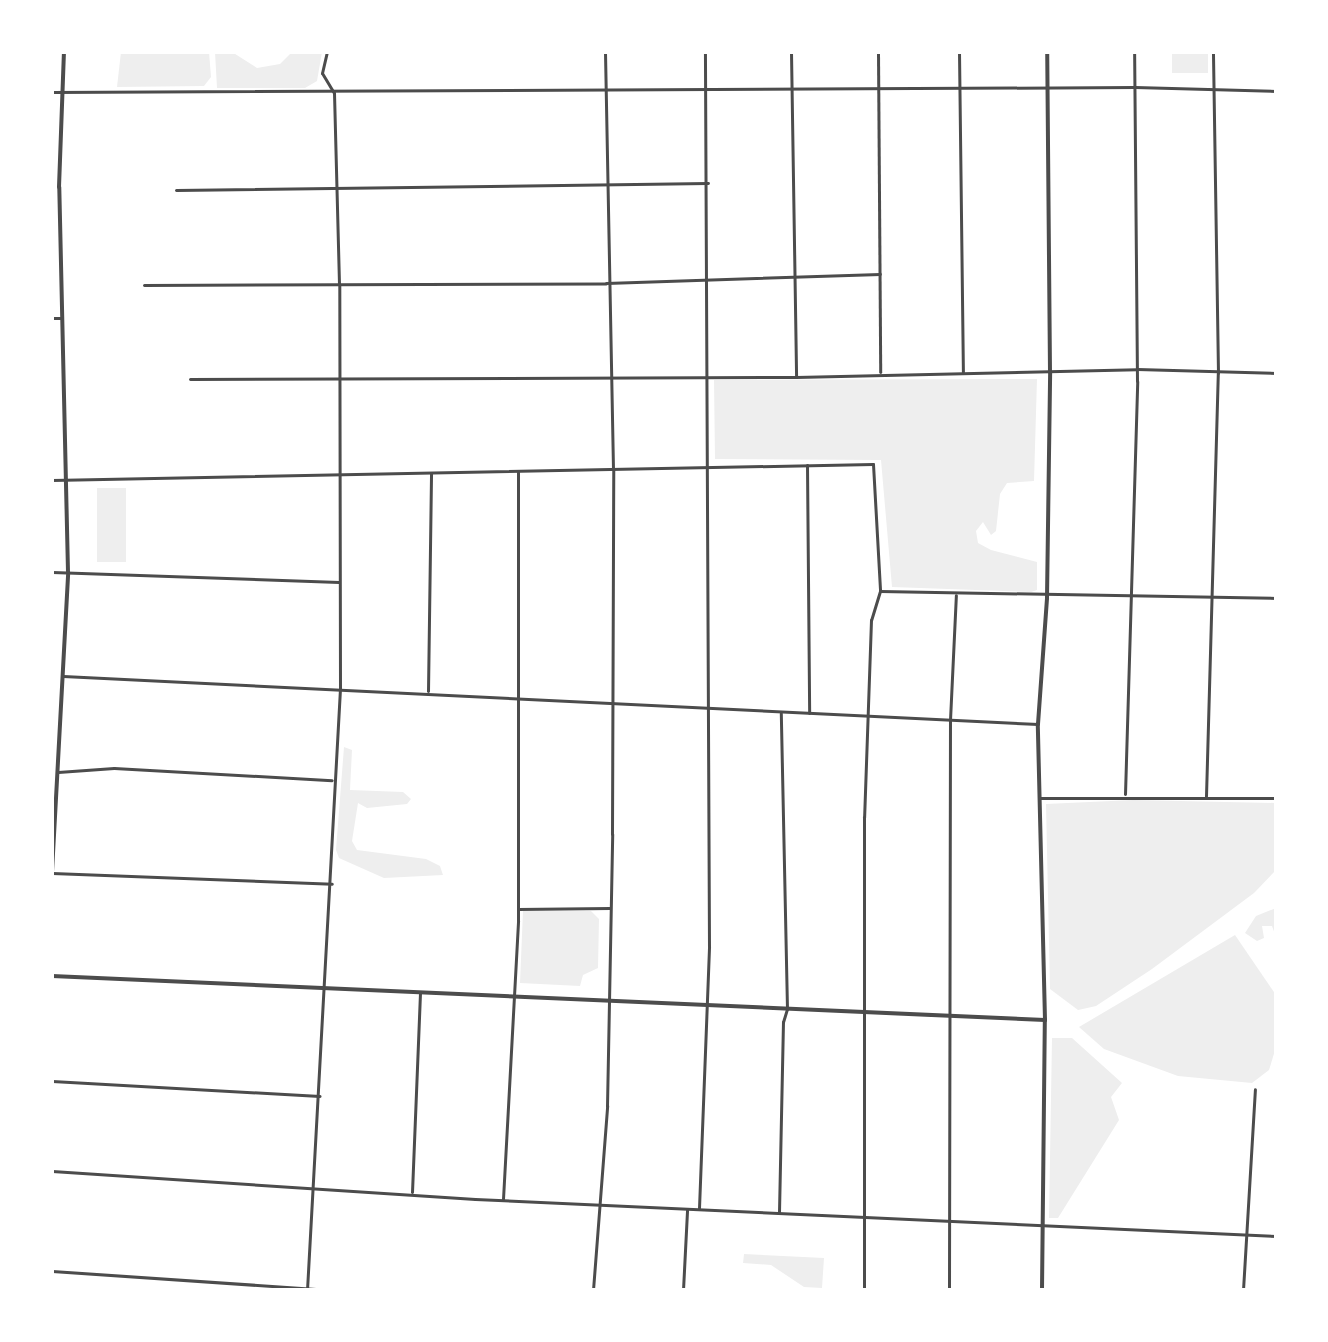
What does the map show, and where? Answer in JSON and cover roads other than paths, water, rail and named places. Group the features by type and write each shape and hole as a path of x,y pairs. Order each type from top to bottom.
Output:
{"street":[{"path":"64,52 60,318 68,572 52,873 332,884"},
{"path":"307,1289 320,1096 323,988 332,884 332,780 340,688 341,380 334,93 322,73 327,52"},
{"path":"593,1290 610,908 613,469 606,283 605,52"},
{"path":"699,1209 708,1005 709,373 705,52"},
{"path":"791,52 796,377"},
{"path":"878,52 880,374"},
{"path":"959,52 963,373"},
{"path":"1042,1290 1045,1020 1038,724 1047,598 1050,372 1047,52"},
{"path":"1125,794 1137,369 1134,52"},
{"path":"1206,796 1209,597 1218,373 1213,52"},
{"path":"52,92 334,93 879,87 1213,87 1276,91"},
{"path":"176,190 708,183"},
{"path":"144,285 606,283 880,274"},
{"path":"52,318 60,318"},
{"path":"190,379 341,380 709,373 796,377 1137,369 1276,373"},
{"path":"52,480 341,477 873,464 880,591 871,620 864,1290"},
{"path":"807,465 809,714"},
{"path":"503,1200 518,909 518,472"},
{"path":"428,691 431,473"},
{"path":"52,572 339,582"},
{"path":"880,591 1047,598 1276,598"},
{"path":"949,1290 952,1222 950,720 956,595"},
{"path":"63,676 428,691 781,713 1038,724"},
{"path":"779,1213 783,1022 787,1009 781,713"},
{"path":"58,772 114,768 332,780"},
{"path":"1040,798 1125,794 1276,798"},
{"path":"518,909 610,908"},
{"path":"52,976 1045,1020"},
{"path":"412,1193 420,992"},
{"path":"52,1081 320,1096"},
{"path":"1243,1290 1255,1089"},
{"path":"52,1171 312,1184 503,1200 1043,1228 1276,1236"},
{"path":"683,1290 687,1208"},
{"path":"52,1271 330,1290"}]}
